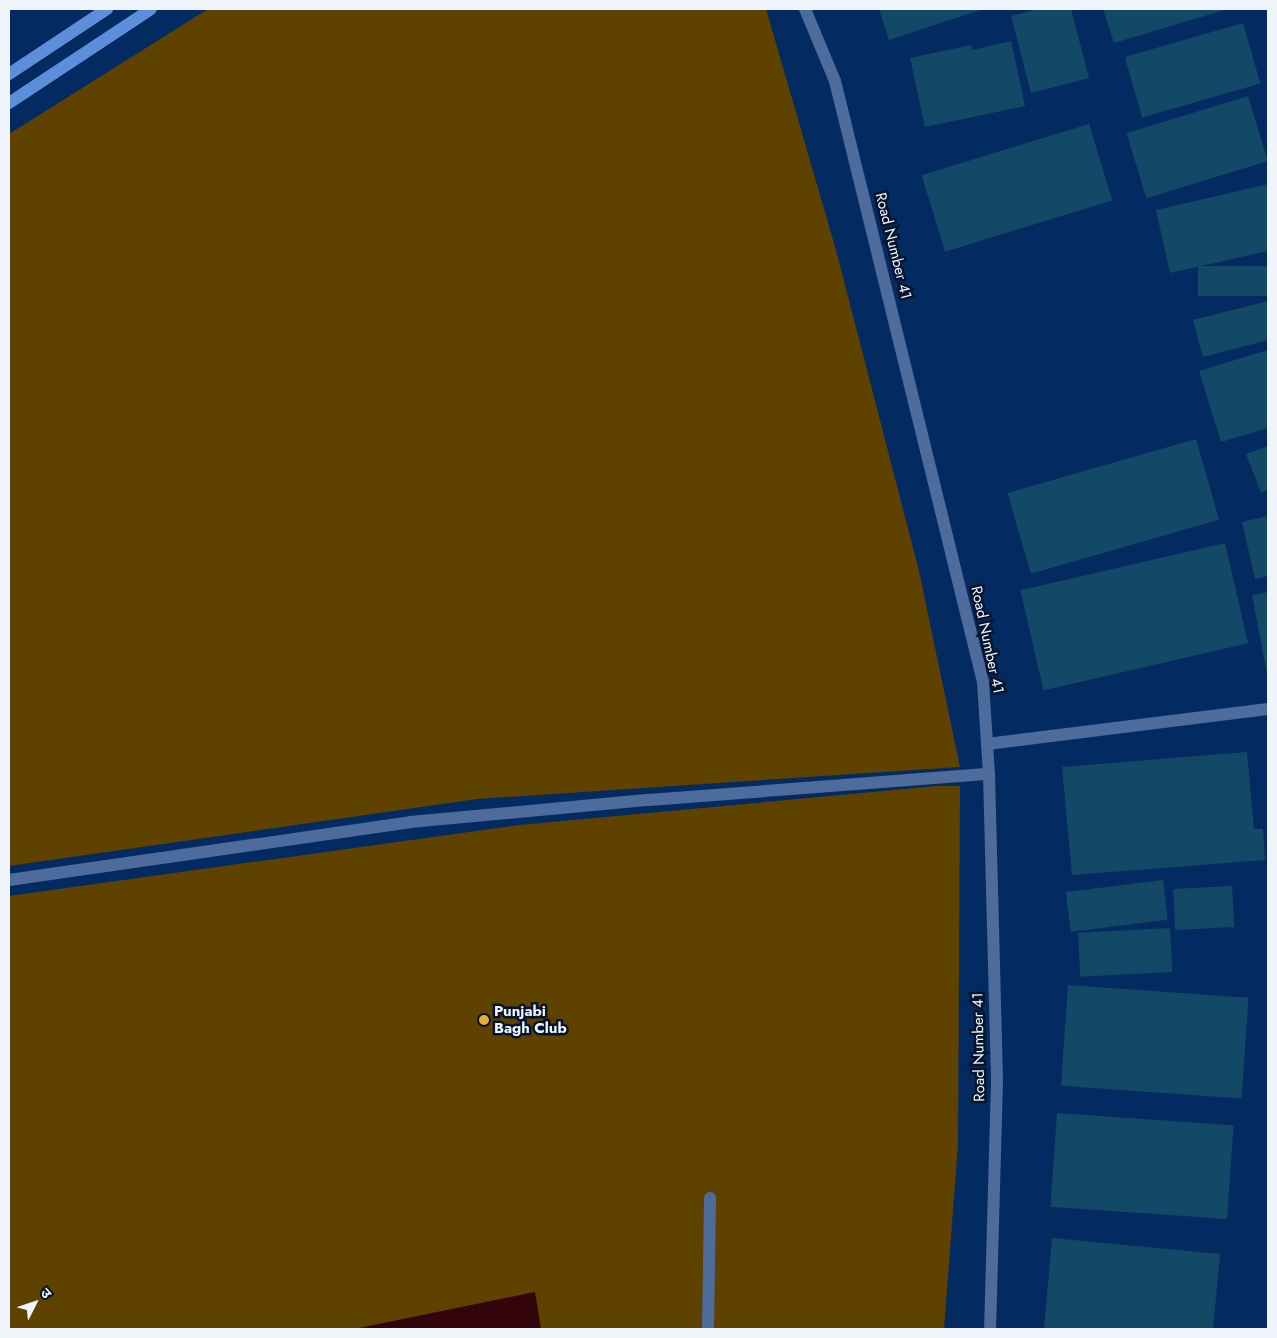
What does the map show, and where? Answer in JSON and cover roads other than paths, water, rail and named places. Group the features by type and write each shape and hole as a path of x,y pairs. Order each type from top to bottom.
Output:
{"street":[{"path":"9,74 107,9"},
{"path":"9,102 151,9"},
{"name":"Road Number 41","path":"805,9 836,81 983,682 989,774 997,1081 990,1329"},
{"path":"987,744 1268,709"},
{"path":"9,880 410,822 649,800 989,774"},
{"path":"708,1329 710,1198"}],"place":[{"name":"Punjabi Bagh Club","path":"484,1020"}]}
